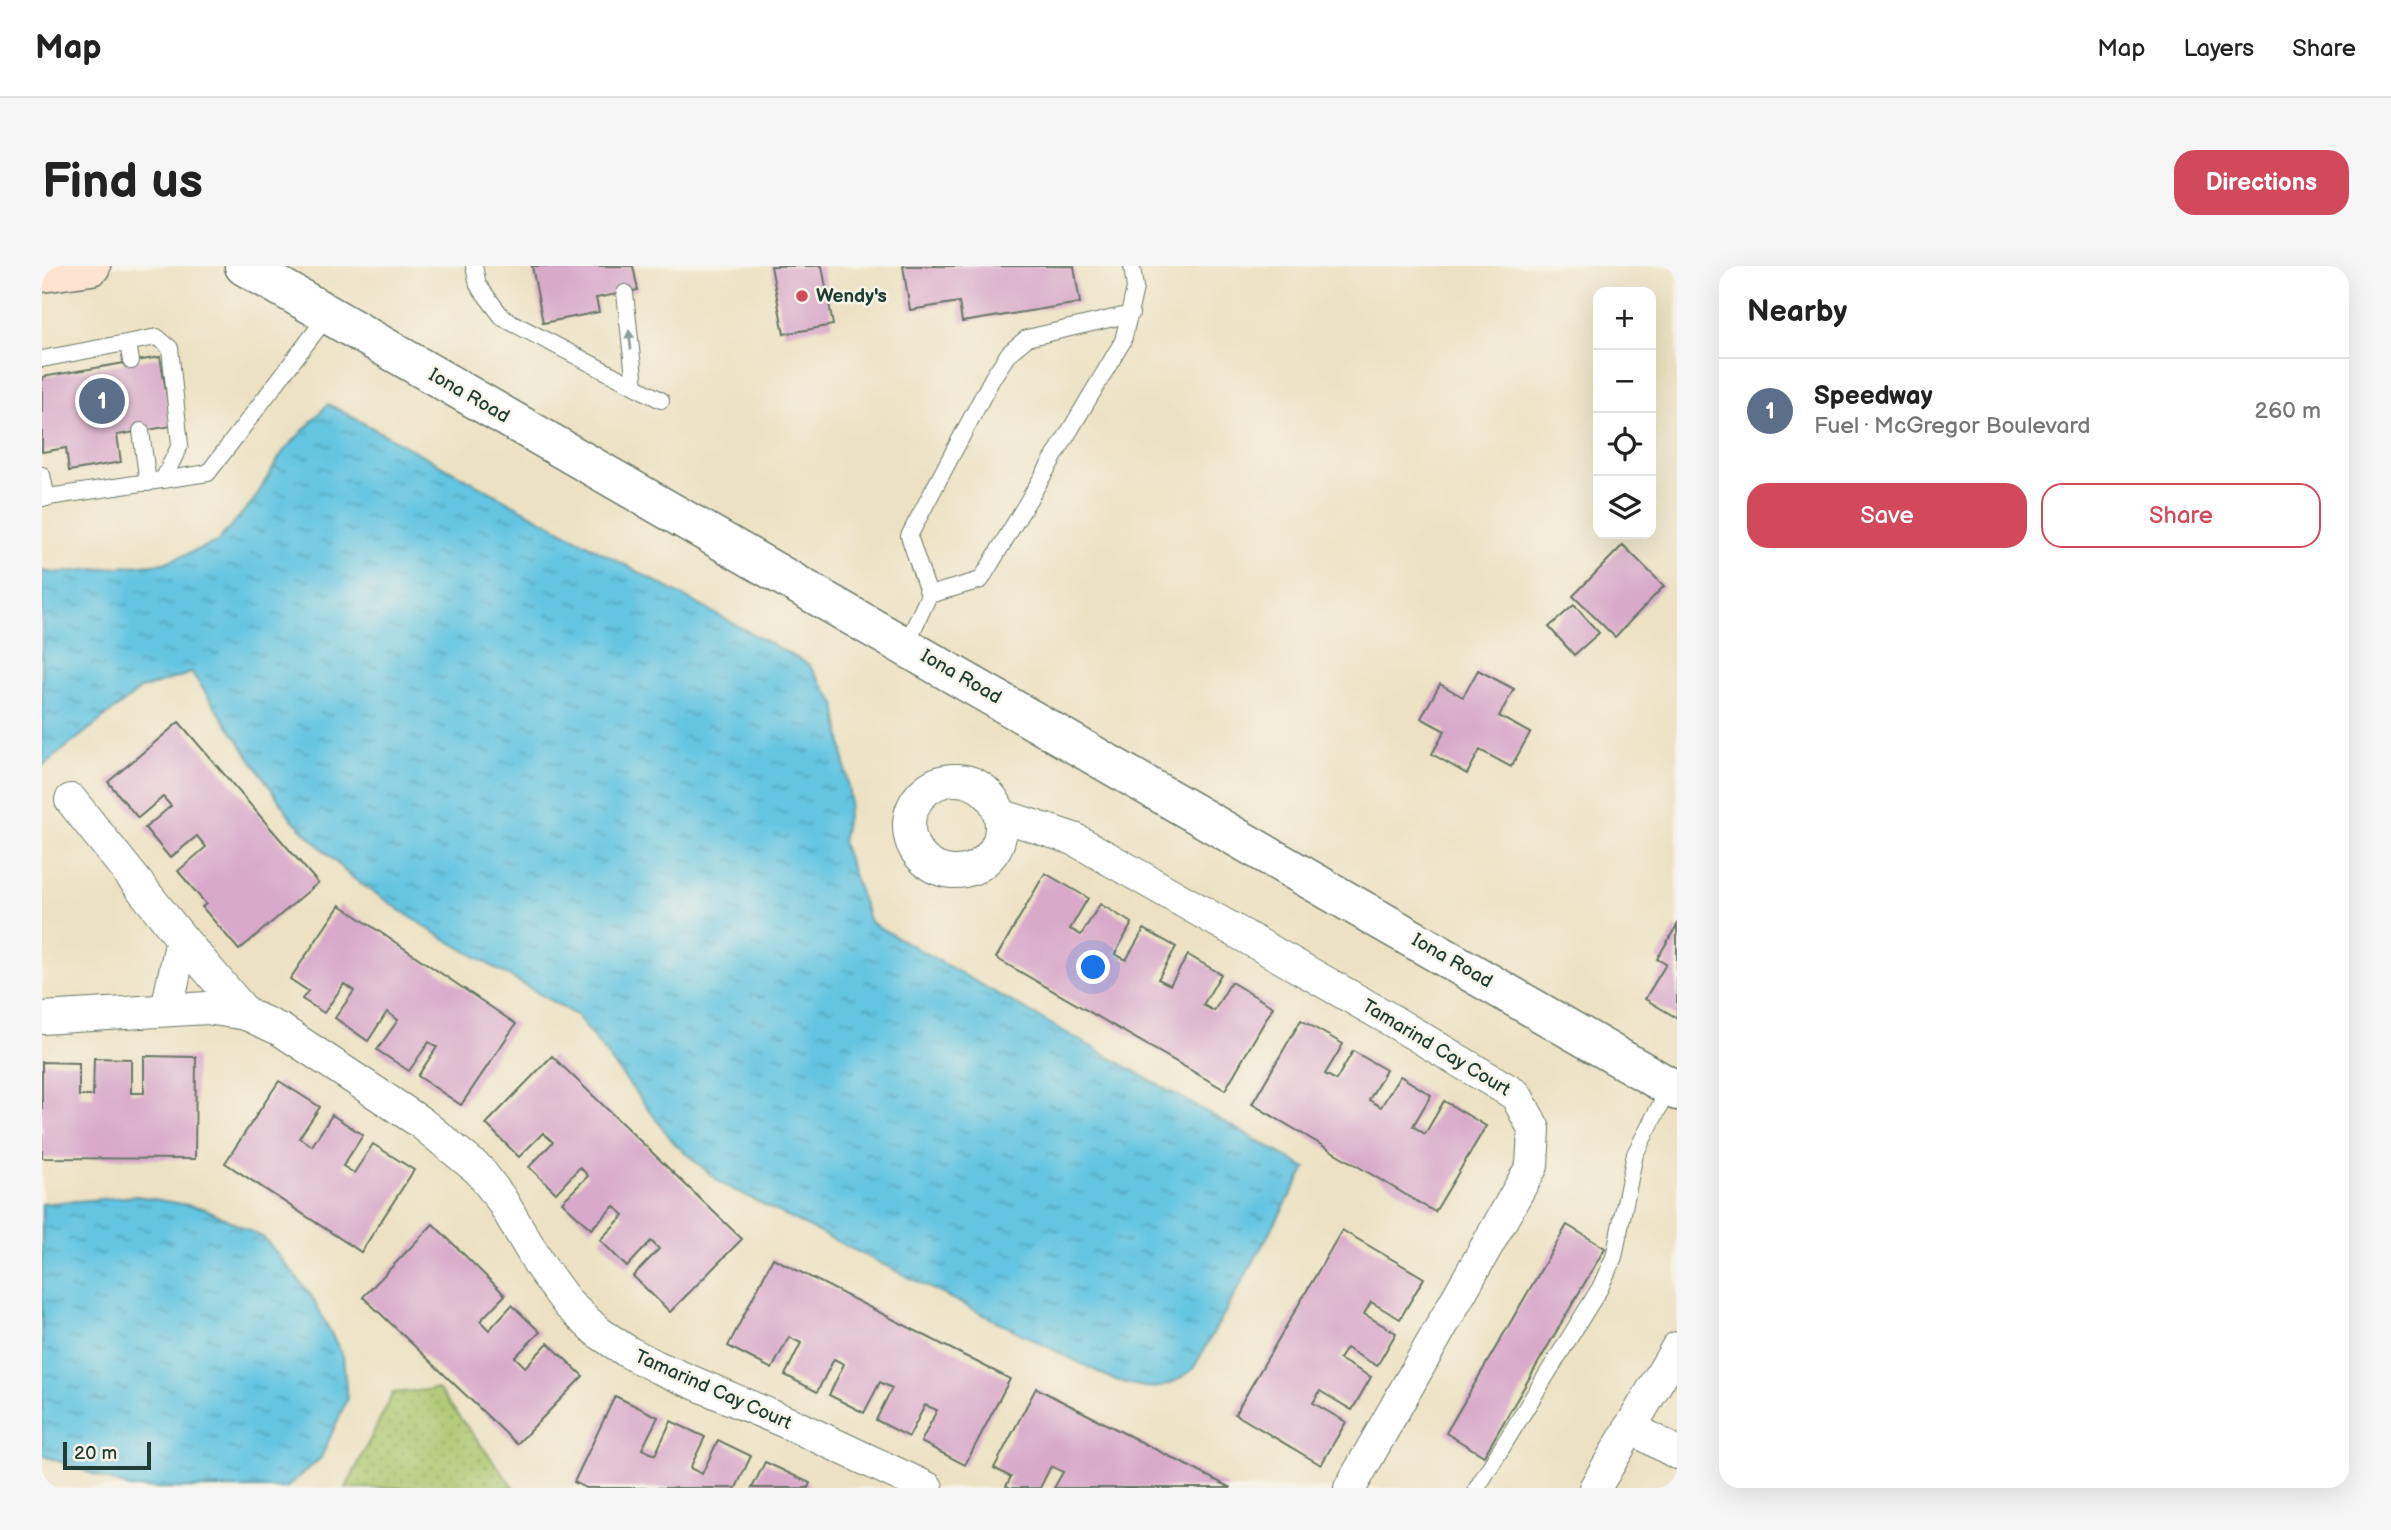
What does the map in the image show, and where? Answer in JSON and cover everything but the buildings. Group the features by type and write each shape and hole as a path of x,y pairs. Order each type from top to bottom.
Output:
{"main road":[{"path":"42,273 91,266"}],"street":[{"name":"Iona Road","path":"244,266 1674,1088"},
{"name":"Tamarind Cay Court","path":"71,800 246,1014"},
{"name":"Tamarind Cay Court","path":"1000,815 1074,839 1386,1017 1516,1095 1534,1129 1532,1166 1350,1488"},
{"path":"167,1009 182,939"},
{"name":"Tamarind Cay Court","path":"42,1018 208,1008 246,1014 281,1030 420,1122 479,1170 501,1199 541,1267 568,1304 598,1332 657,1367 795,1426 927,1488"},
{"path":"1595,1488 1677,1348"},
{"path":"1630,1427 1677,1454"}],"lane":[{"path":"474,266 478,285 503,317 661,400"},
{"path":"929,595 981,580 1124,341 1135,288 1132,266"},
{"path":"625,293 635,386"},
{"path":"906,645 929,595 908,536 993,377 1009,353 1027,338 1131,314"},
{"path":"42,475 45,498 208,473 328,315"},
{"path":"42,359 157,337 170,348 180,445 155,481"},
{"path":"128,343 131,362"},
{"path":"141,431 155,481"},
{"path":"1477,1488 1600,1288 1614,1257 1635,1154 1674,1088"}],"green space":[{"path":"438,1389 514,1488 346,1488 393,1393"}],"water":[{"path":"328,404 808,664 836,704 850,800 842,842 870,922 1306,1168 1193,1369 1172,1383 1155,1388 1112,1379 722,1184 675,1144 577,1016 430,930 351,877 292,819 192,673 141,689 42,766 42,571 53,573 164,563 217,542 254,500 282,453"},
{"path":"137,1196 204,1208 264,1238 311,1295 343,1356 347,1399 321,1458 286,1488 130,1488 42,1455 42,1204"}],"place":[{"name":"Wendy's","path":"802,296"},
{"name":"Speedway","path":"102,401"}]}
